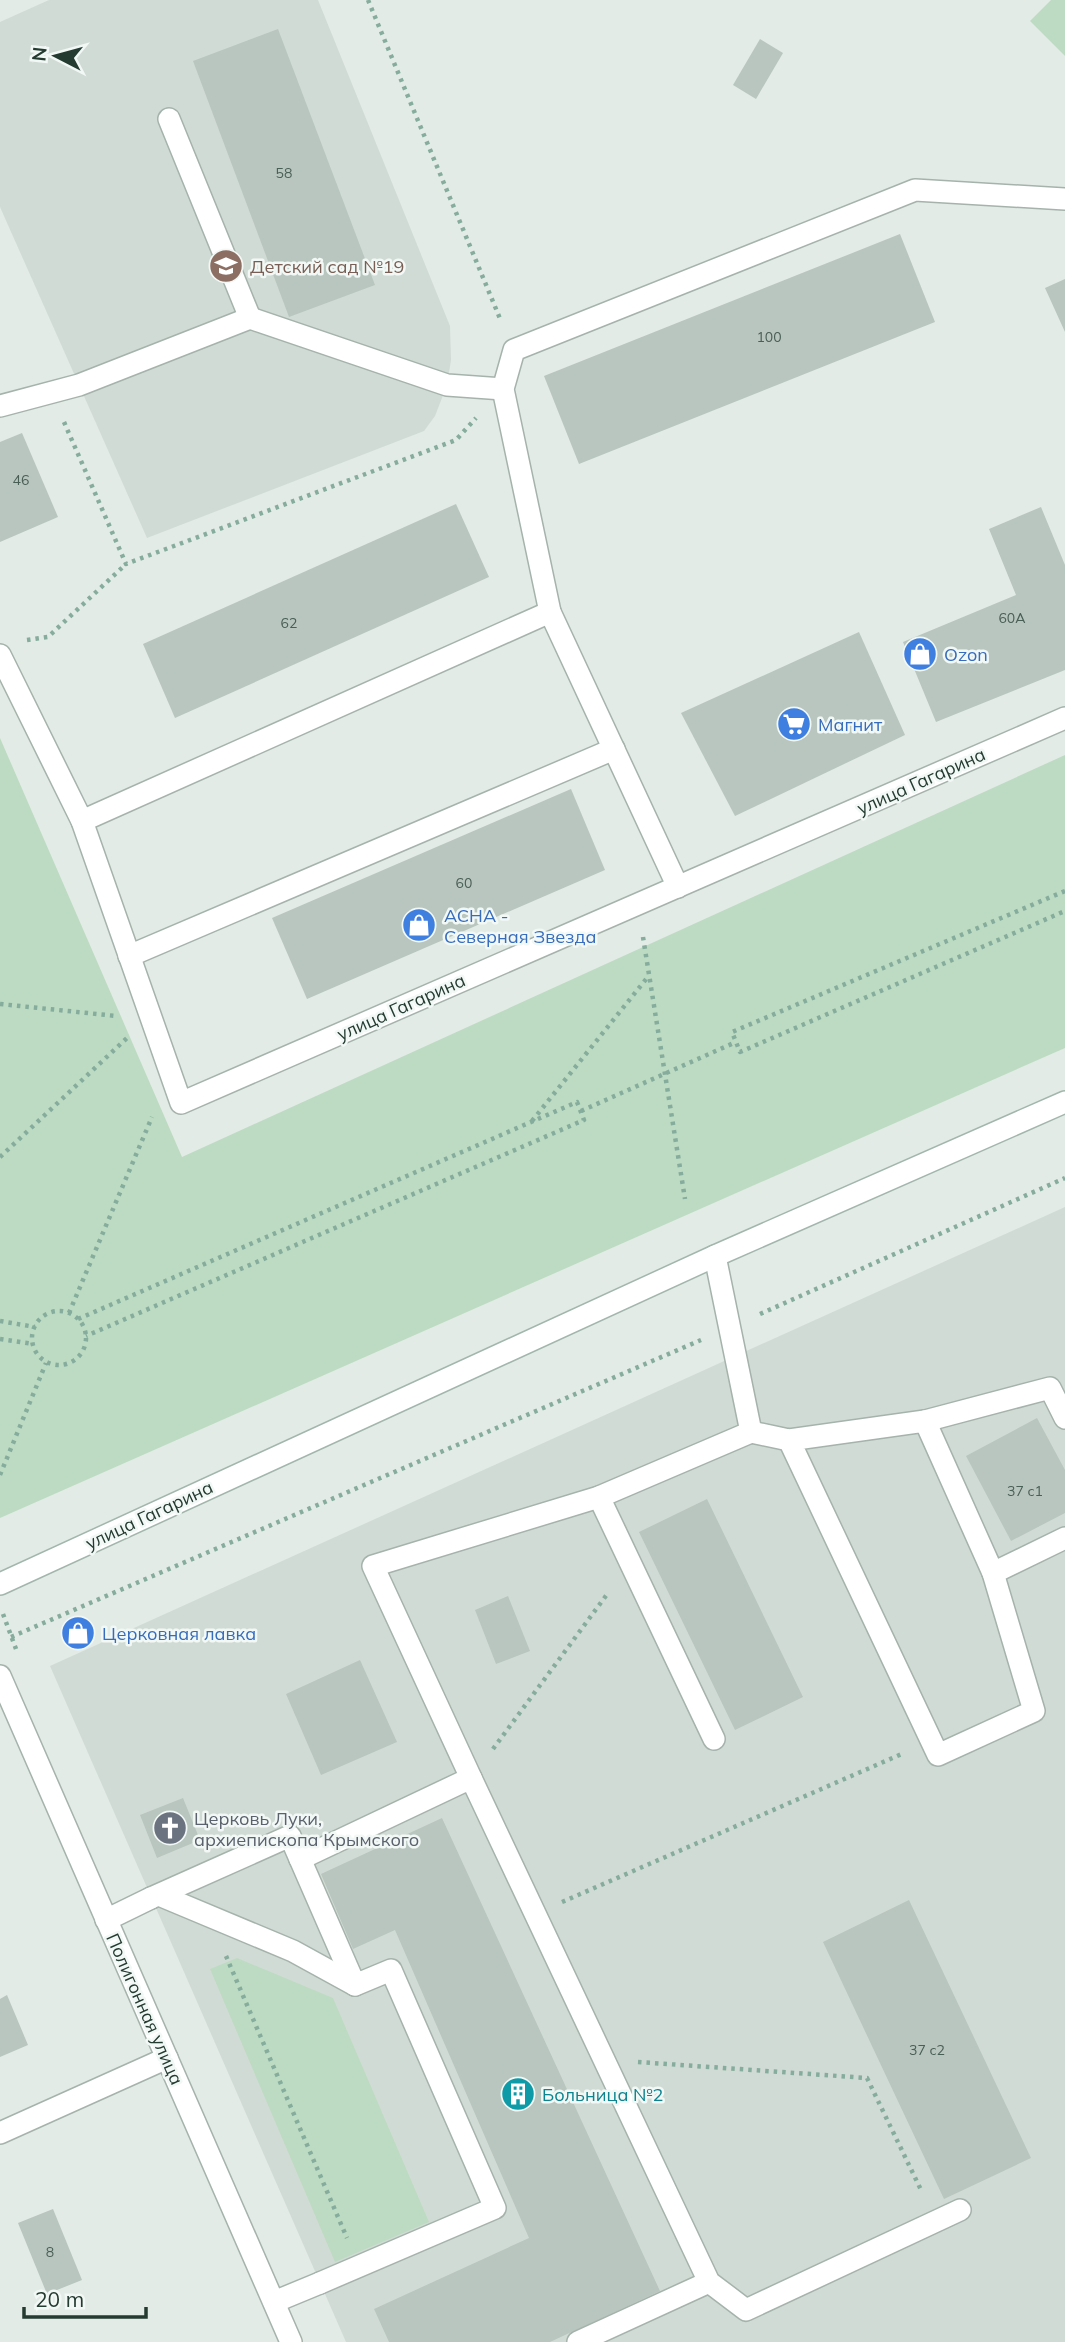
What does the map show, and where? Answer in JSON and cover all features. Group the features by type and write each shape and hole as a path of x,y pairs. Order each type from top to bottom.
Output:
{"street":[{"path":"169,119 250,318"},
{"path":"678,887 550,611 503,389 514,350 915,191 1065,199"},
{"path":"0,406 79,385 250,318 447,385 503,389"},
{"path":"82,821 550,611"},
{"name":"улица Гагарина","path":"0,655 82,821 181,1103 1065,718"},
{"path":"129,956 614,749"},
{"name":"улица Гагарина","path":"0,1584 715,1256 1065,1102"},
{"path":"715,1256 751,1432"},
{"path":"960,2210 747,2309 709,2281 373,1566 599,1497 751,1432 789,1440 925,1420 1050,1388 1065,1418"},
{"path":"789,1440 938,1755 1034,1712 993,1573 925,1420"},
{"path":"599,1497 714,1739"},
{"path":"993,1573 1065,1538"},
{"name":"Полигонная улица","path":"0,1676 291,2342"},
{"path":"300,1859 471,1778"},
{"path":"106,1920 290,1836 355,1985"},
{"path":"155,1896 208,1914 293,1951 355,1985"},
{"path":"274,2302 495,2208 391,1970 355,1985"},
{"path":"0,2133 167,2058"},
{"path":"578,2342 709,2281"}],"path":[{"path":"368,0 514,350"},
{"path":"24,641 48,637 126,564 456,440 503,389"},
{"path":"51,392 126,564"},
{"path":"1065,891 732,1032 740,1052 1065,911"},
{"path":"643,902 643,948 685,1199"},
{"path":"531,1122 648,977"},
{"path":"0,1004 120,1017"},
{"path":"0,1157 137,1029"},
{"path":"581,1111 736,1041"},
{"path":"69,1313 171,1073"},
{"path":"78,1319 577,1102 584,1119 86,1336"},
{"path":"0,1607 10,1637 730,1327 1065,1178"},
{"path":"56,1310 69,1313 85,1327 87,1344 78,1359 62,1367 46,1363 34,1350 32,1333 40,1318 56,1310"},
{"path":"0,1321 35,1327"},
{"path":"0,1339 33,1344"},
{"path":"0,1475 46,1363"},
{"path":"471,1778 631,1564"},
{"path":"536,1914 931,1741"},
{"path":"208,1914 359,2266"},
{"path":"605,2059 867,2078 936,2221"}],"shaded area":[{"name":"Детский сад №19","path":"49,0 318,0 450,326 451,360 447,385 435,416 424,431 147,538 0,207 0,22"},
{"path":"1065,1207 1065,2342 346,2342 50,1666"}],"green space":[{"path":"1051,0 1065,0 1065,56 1030,21"},
{"path":"0,738 182,1157 1065,755 1065,1048 0,1518"},
{"path":"237,1958 333,1998 429,2222 335,2262 210,1969"}],"building":[{"path":"278,29 375,285 289,317 193,61"},
{"path":"760,39 783,53 756,99 733,85"},
{"path":"900,234 935,322 579,464 544,376"},
{"path":"1065,279 1065,332 1045,288"},
{"path":"22,433 58,517 0,542 0,442"},
{"path":"456,504 489,577 175,718 143,644"},
{"path":"1041,507 1065,565 1065,670 936,722 903,642 1016,595 989,529"},
{"name":"Магнит","path":"859,632 905,735 735,816 681,713"},
{"path":"571,789 605,870 307,999 272,918"},
{"path":"1037,1418 1065,1470 1065,1513 1011,1541 966,1456"},
{"path":"707,1499 803,1697 735,1730 639,1532"},
{"path":"508,1596 530,1651 496,1664 475,1610"},
{"path":"360,1660 397,1742 321,1775 286,1694"},
{"name":"Церковь Луки, архиепископа Крымского","path":"183,1798 200,1840 157,1858 140,1815"},
{"name":"Больница №2","path":"442,1818 660,2291 550,2342 389,2342 374,2309 529,2238 395,1930 353,1949 321,1874"},
{"path":"909,1900 1031,2158 944,2199 823,1942"},
{"path":"7,1995 28,2045 0,2057 0,1999"},
{"path":"53,2209 82,2280 47,2294 18,2223"}],"place":[{"name":"Детский сад №19","path":"226,266"},
{"name":"Ozon","path":"920,654"},
{"name":"Магнит","path":"794,724"},
{"name":"АСНА - Северная Звезда","path":"419,925"},
{"name":"Церковная лавка","path":"78,1633"},
{"name":"Церковь Луки, архиепископа Крымского","path":"170,1828"},
{"name":"Больница №2","path":"518,2094"}]}
